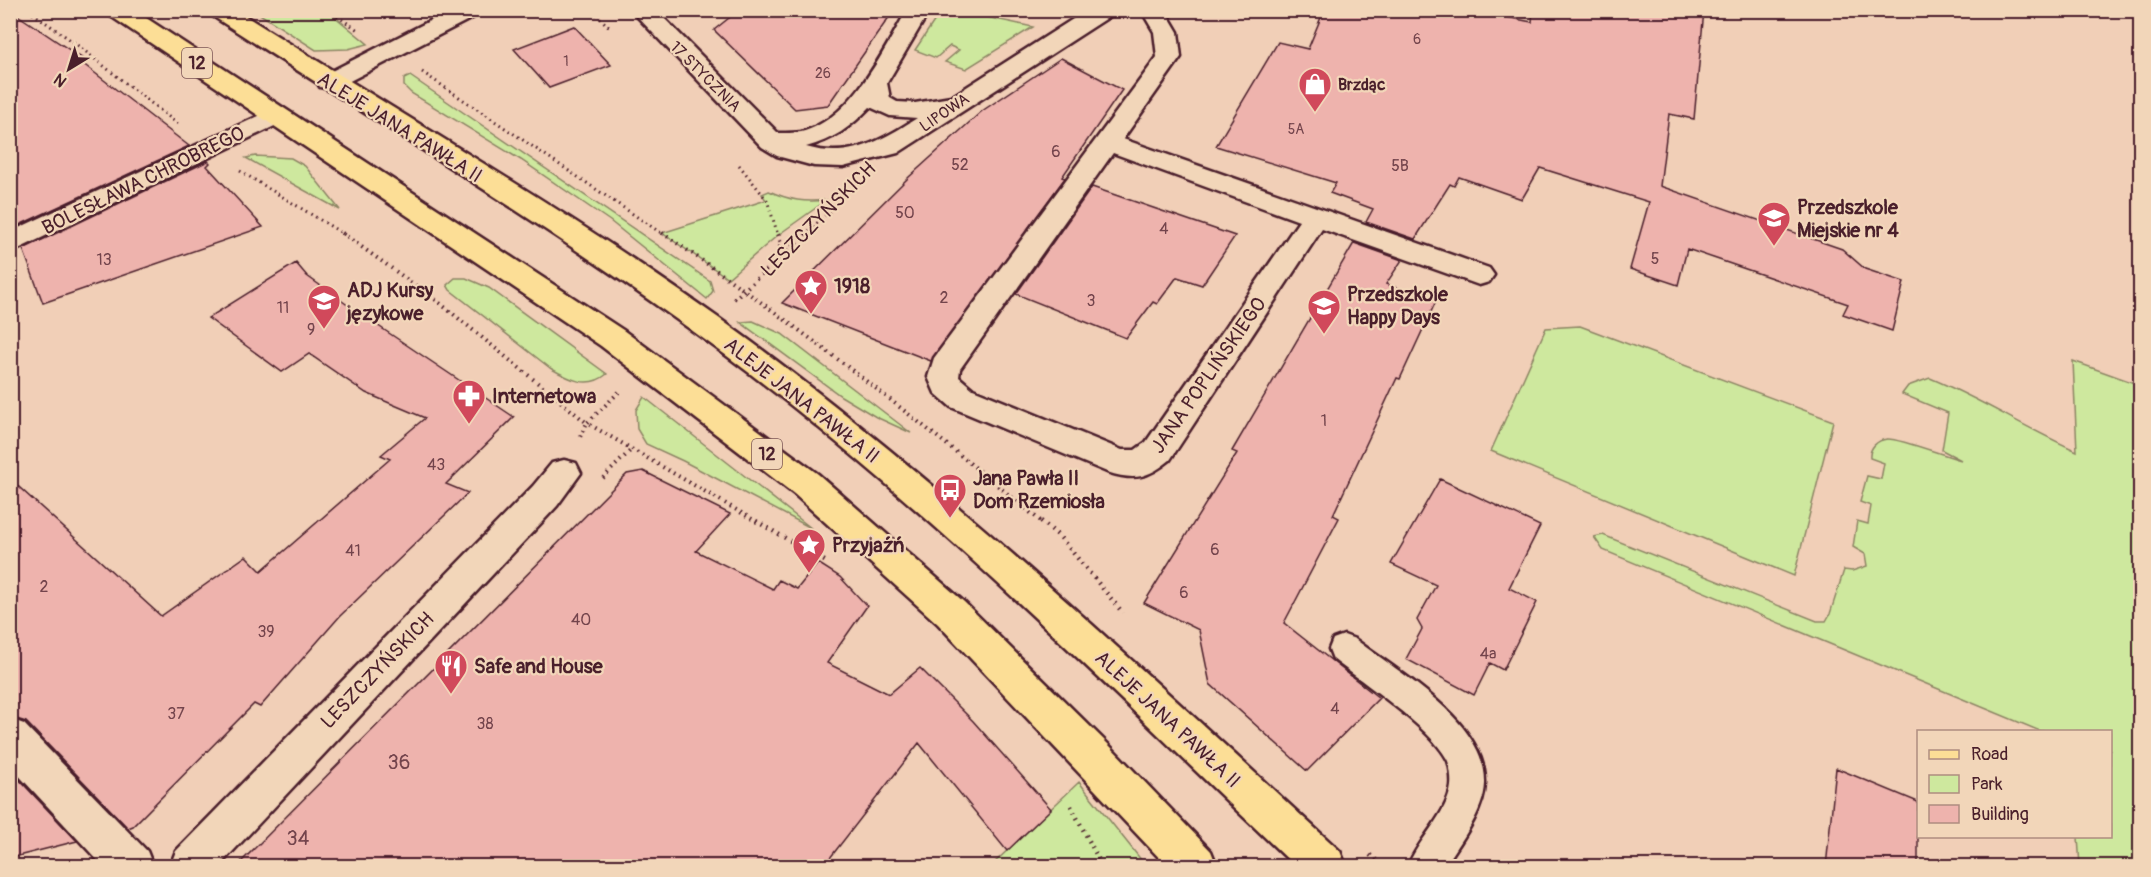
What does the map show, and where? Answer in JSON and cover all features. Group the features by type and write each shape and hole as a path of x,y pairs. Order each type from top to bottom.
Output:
{"main road":[{"name":"12","path":"117,10 649,364 807,484 951,613 1094,758 1196,867"},
{"name":"ALEJE JANA PAWŁA II","path":"219,10 559,226 703,324 864,447 951,519 1012,574 1326,867"}],"street":[{"path":"329,82 470,10"},
{"name":"17 STYCZNIA","path":"642,10 771,141"},
{"path":"771,141 791,143 810,140 829,131 853,111 875,83 919,10"},
{"name":"LIPOWA","path":"771,141 800,155 831,160 857,157 889,147 1104,10"},
{"name":"JANA POPLIŃSKIEGO","path":"1152,10 1162,22 1169,38 1168,57 1109,143 945,366 942,374 944,384 962,398 1119,463 1141,464 1158,451 1316,218"},
{"path":"875,83 873,91 877,99 893,109 913,111 936,108 962,100"},
{"name":"BOLESŁAWA CHROBREGO","path":"10,244 276,116"},
{"path":"1109,143 1479,275"},
{"name":"LESZCZYŃSKICH","path":"191,867 564,473"},
{"path":"10,737 132,867"}],"lane":[{"path":"1344,650 1432,717 1463,753 1468,785 1459,813 1425,867"}],"path":[{"path":"28,10 72,41 189,132 206,151 331,225 436,300 587,423 834,566"},
{"name":"LESZCZYŃSKICH","path":"703,324 746,290 818,223 889,147"},
{"path":"587,423 649,364"},
{"path":"1071,805 1102,867"}],"green space":[{"path":"255,11 328,11 368,44 348,49 316,50"},
{"path":"941,11 958,11 1033,27 966,69 945,62 959,50 950,46 936,58 915,50"},
{"path":"410,76 710,281 713,291 707,299 610,221 521,160 411,93 404,86 404,79"},
{"path":"255,156 291,158 305,166 340,210 246,158"},
{"path":"769,191 797,200 827,200 778,235 728,278 662,233 766,200 762,194"},
{"path":"455,278 466,278 489,288 607,374 600,379 586,382 571,379 550,368 450,290 447,285"},
{"path":"753,321 782,334 911,433 876,417 841,396 740,322"},
{"path":"1580,326 1833,421 1794,576 1491,451 1546,328"},
{"path":"2073,361 2140,385 2140,866 2080,866 2078,838 2112,838 2112,730 2038,730 1603,550 1594,537 1603,535 1817,621 1826,621 1844,570 1852,571 1867,566 1865,554 1853,547 1857,521 1868,524 1871,506 1860,502 1867,476 1881,479 1884,463 1870,458 1874,445 1883,440 1893,439 1961,460 1942,450 1948,413 1902,394 1908,386 1930,378 2077,451"},
{"path":"644,397 811,528 646,444 637,429 636,410"},
{"path":"1079,782 1146,866 991,866"}],"building":[{"path":"10,10 86,61 82,63 189,146 15,227 10,217"},
{"path":"739,10 894,10 828,105 795,109 714,30"},
{"path":"1324,10 1471,10 1532,22 1533,10 1704,10 1694,119 1669,114 1660,186 1842,249 1865,269 1904,282 1892,331 1843,314 1848,304 1687,249 1678,285 1630,269 1649,202 1540,168 1522,199 1459,177 1454,186 1450,184 1415,239 1366,222 1373,209 1330,193 1336,183 1216,146 1278,42 1308,49"},
{"path":"574,26 611,65 549,88 514,49"},
{"path":"1061,58 1122,90 1062,177 1065,178 931,361 782,303 909,177 982,111"},
{"path":"208,161 210,163 207,166 263,227 43,303 23,249"},
{"path":"1092,187 1235,236 1202,285 1177,277 1157,304 1153,302 1126,338 1016,294"},
{"path":"1354,243 1402,260 1386,284 1436,301 1333,515 1339,518 1284,623 1379,698 1307,771 1210,684 1199,630 1144,603 1237,453 1232,451"},
{"path":"296,263 307,276 356,311 514,417 446,484 468,493 340,616 260,707 254,704 133,826 128,828 26,722 10,717 10,479 161,616 246,556 261,571 390,459 381,455 425,418 366,393 309,354 282,372 208,318"},
{"path":"643,471 730,514 696,551 773,589 779,580 797,589 818,563 840,577 867,606 827,663 889,694 920,668 973,721 1051,809 1007,851 919,743 823,867 236,867 627,474"},
{"path":"1440,479 1540,526 1509,588 1537,602 1503,670 1490,663 1474,695 1406,659 1422,629 1417,620 1436,585 1391,564"},
{"path":"1836,768 1917,802 1918,867 1826,867"},
{"path":"10,770 77,841 10,858"}],"place":[{"name":"Brzdąc","path":"1315,113"},
{"name":"Przedszkole Miejskie nr 4","path":"1774,247"},
{"name":"1918","path":"811,315"},
{"name":"ADJ Kursy językowe","path":"324,330"},
{"name":"Przedszkole Happy Days","path":"1324,335"},
{"name":"Internetowa","path":"469,425"},
{"name":"Jana Pawła II Dom Rzemiosła","path":"950,519"},
{"name":"Przyjaźń","path":"809,574"},
{"name":"Safe and House","path":"451,695"}]}
